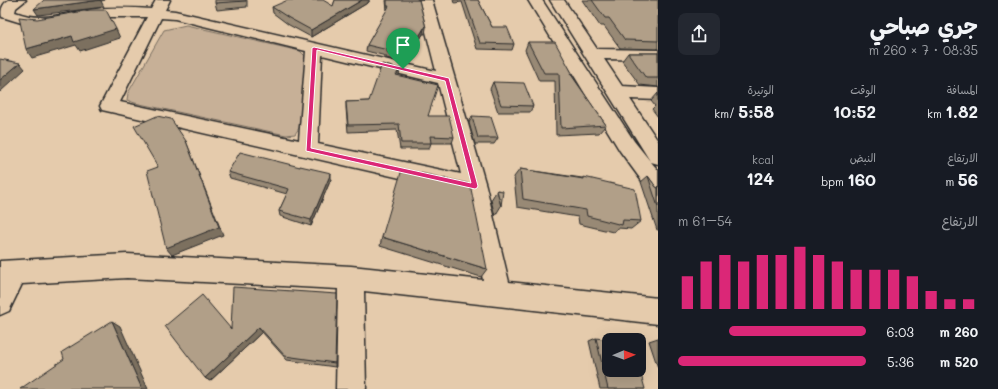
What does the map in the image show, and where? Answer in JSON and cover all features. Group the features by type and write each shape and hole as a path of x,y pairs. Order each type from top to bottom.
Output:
{"street":[{"path":"19,0 9,6 7,14 31,22 49,22 85,14 159,7 175,15 447,79"},
{"path":"426,0 475,186 499,294"},
{"path":"535,0 627,146 658,186"},
{"path":"557,0 658,156"},
{"path":"159,7 109,106 475,186"},
{"path":"308,150 314,48"},
{"path":"591,54 658,55"},
{"path":"616,92 658,94"},
{"path":"0,302 7,273 127,266 351,278 658,312"},
{"path":"351,278 351,389"}],"shaded area":[{"path":"186,25 300,51 305,56 308,61 299,128 295,134 286,135 135,103 127,100 128,93 164,30"}],"building":[{"path":"44,0 101,0 34,9"},
{"path":"215,0 246,0 246,1 215,3"},
{"path":"288,0 323,0 333,6 335,0 362,0 311,30 272,7"},
{"path":"387,0 419,0 426,28 424,28 407,57 387,52 388,50 367,45 389,6 387,6"},
{"path":"465,0 478,0 492,27 507,27 514,44 480,43"},
{"path":"592,0 658,0 658,41 625,40 609,18 605,18"},
{"path":"90,10 106,10 116,29 74,42 72,36 26,49 19,17 37,19"},
{"path":"528,42 555,42 572,73 570,73 606,125 561,128 559,73 544,73"},
{"path":"628,53 658,53 658,78 646,78"},
{"path":"0,59 20,63 0,80"},
{"path":"382,64 400,69 396,75 438,85 428,116 449,116 454,137 430,136 431,143 401,143 399,124 348,125 346,102 369,101"},
{"path":"493,82 524,83 533,106 501,105"},
{"path":"157,116 171,119 186,141 219,227 166,248 147,171 158,167 134,126"},
{"path":"472,116 491,117 498,138 478,138"},
{"path":"240,152 331,173 311,220 279,211 289,189 228,172"},
{"path":"402,169 470,184 487,269 382,237"},
{"path":"520,169 584,179 584,177 635,189 641,221 623,220 622,225 587,216 586,210 523,199"},
{"path":"648,176 658,188 658,207"},
{"path":"497,190 503,191 501,206"},
{"path":"233,287 337,294 335,363 285,356 259,327 205,378 165,326 202,295 231,329"},
{"path":"112,321 142,389 20,389 64,359 62,352"},
{"path":"596,338 602,339 602,364"},
{"path":"605,377 642,377 645,389 608,389"}],"route":[{"path":"314,48 403,69 447,79 475,186 308,150 314,48"}]}
